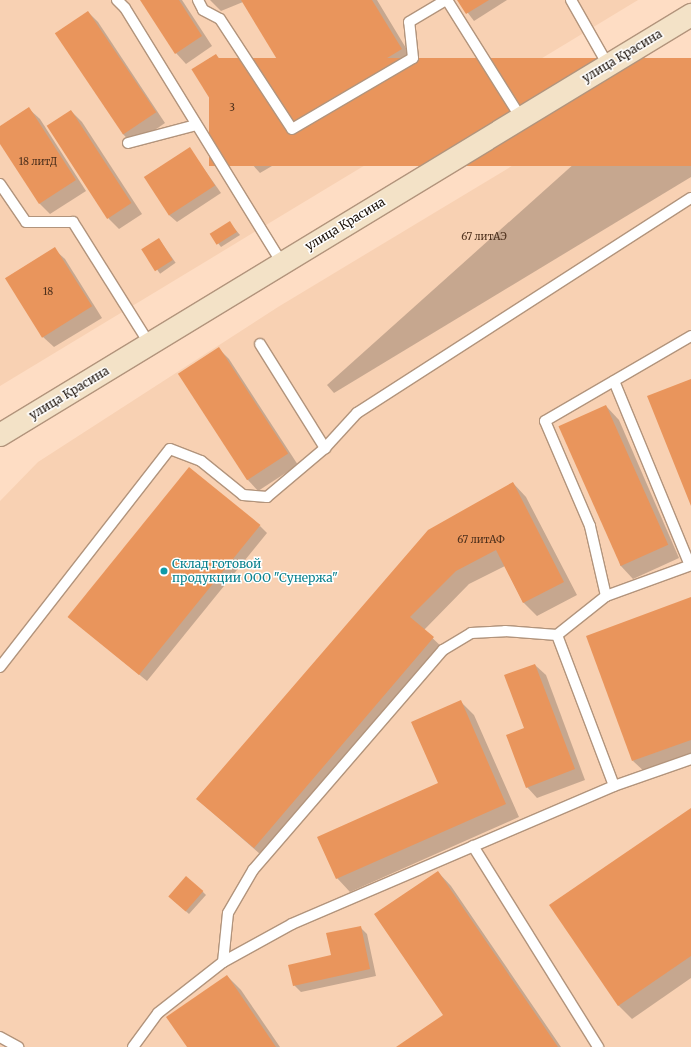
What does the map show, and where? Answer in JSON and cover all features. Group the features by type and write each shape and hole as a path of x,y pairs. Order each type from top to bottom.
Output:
{"main road":[{"name":"улица Красина","path":"0,435 149,343 691,15"}],"lane":[{"path":"117,0 125,8 282,263"},
{"path":"198,0 202,10 220,19 292,130 413,58 409,22 446,0 521,118"},
{"path":"571,0 608,65"},
{"path":"128,142 196,125"},
{"path":"0,184 26,222 73,222 149,343"},
{"path":"0,667 170,449 201,461 243,495 267,497 326,448 357,413 691,198"},
{"path":"606,596 590,526 545,422 691,336"},
{"path":"260,344 326,448"},
{"path":"224,962 228,913 253,870 443,650 471,633 505,631 557,635 606,596 691,565 614,381"},
{"path":"557,635 614,786"},
{"path":"133,1047 158,1013 224,962 292,924 614,786 691,759"},
{"path":"473,846 598,1047"},
{"path":"0,1037 18,1047"}],"shaded area":[{"path":"0,0 638,0 0,386"},
{"path":"691,58 691,1047 0,1047 0,501 38,462 278,307"}],"building":[{"path":"140,0 179,0 202,36 175,54"},
{"path":"241,0 372,0 402,49 306,107"},
{"path":"457,0 489,0 466,14"},
{"path":"88,11 156,112 123,135 55,33"},
{"path":"216,54 274,147 250,163 191,69"},
{"path":"209,58 691,58 691,166 209,166"},
{"path":"29,107 76,180 39,204 0,144 0,126"},
{"path":"71,110 131,203 107,219 47,126"},
{"path":"190,147 215,186 169,216 144,177"},
{"path":"230,221 237,232 217,245 210,234"},
{"path":"159,238 173,260 155,271 141,249"},
{"path":"55,247 92,306 42,338 5,278"},
{"path":"219,347 288,454 247,480 178,374"},
{"path":"691,379 691,506 647,396"},
{"path":"606,405 668,545 621,566 558,426"},
{"name":"Склад готовой продукции ООО \"Сунержа\"","path":"189,467 260,525 139,675 68,617"},
{"path":"513,482 564,582 523,603 496,550 456,571 410,617 434,637 254,848 196,799 428,530"},
{"path":"691,597 691,740 632,761 586,636"},
{"path":"535,664 575,769 526,788 506,735 524,728 504,675"},
{"path":"461,700 506,804 336,879 317,837 438,783 411,722"},
{"path":"691,808 691,956 618,1006 549,905"},
{"path":"438,871 558,1047 396,1047 443,1015 374,914"},
{"path":"186,876 203,891 186,911 168,896"},
{"path":"361,926 370,969 293,986 288,965 331,955 326,933"},
{"path":"227,975 276,1047 187,1047 166,1017"}],"place":[{"name":"Склад готовой продукции ООО \"Сунержа\"","path":"164,571"}]}
